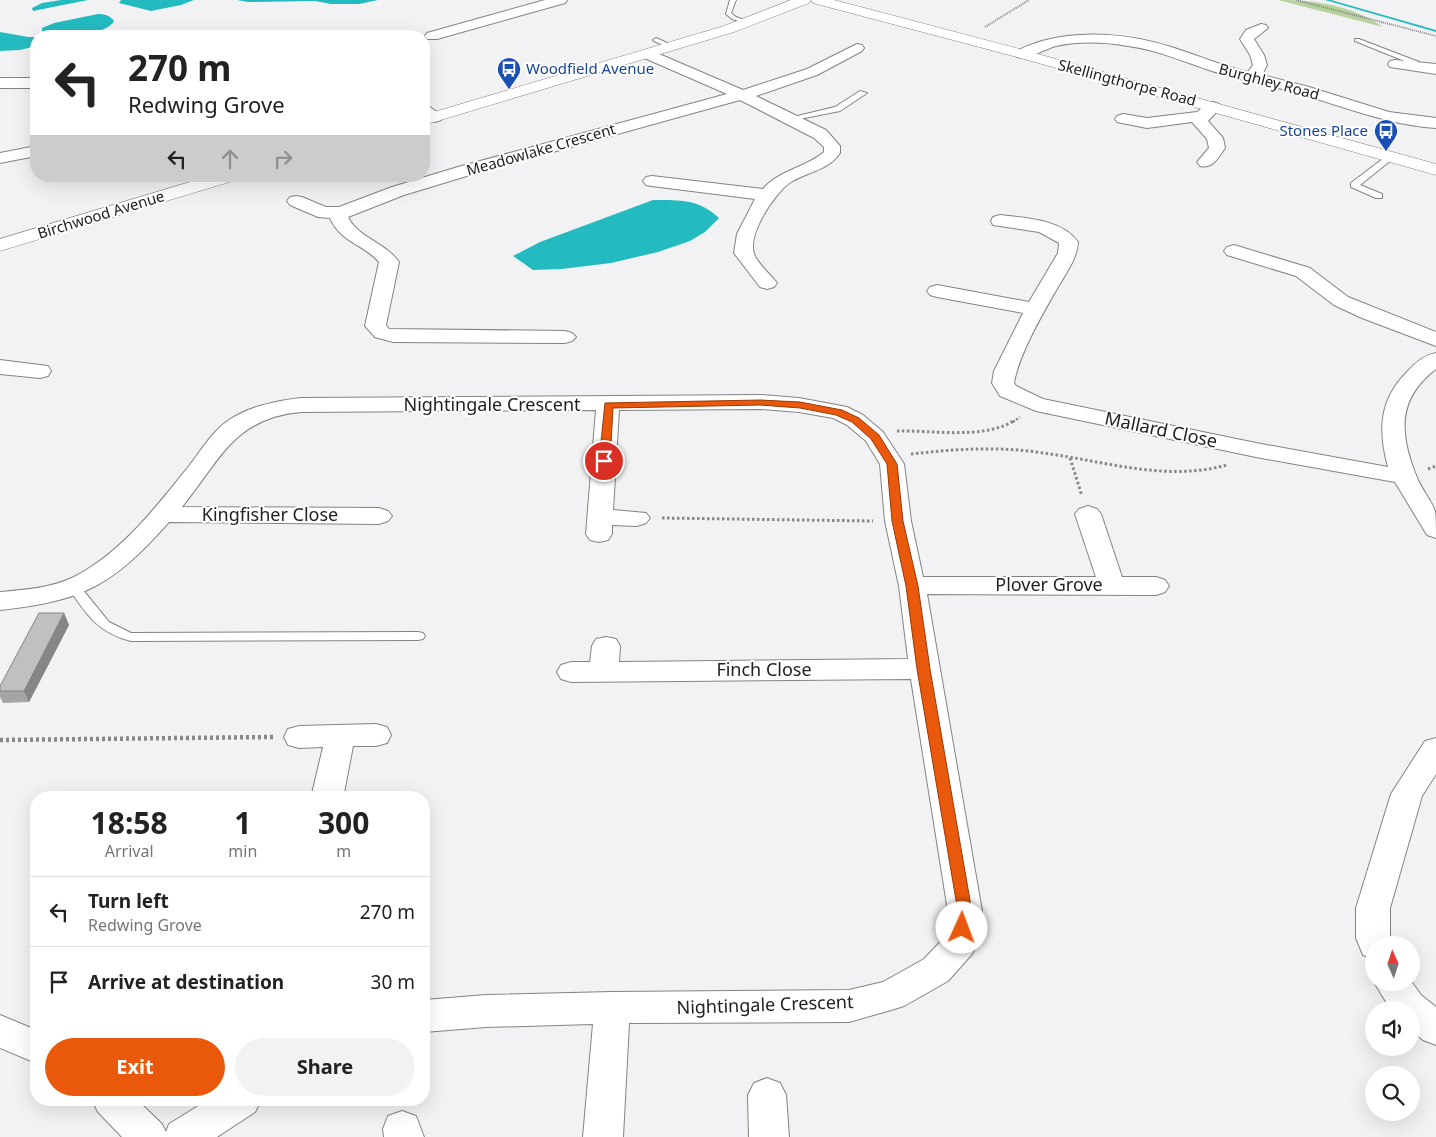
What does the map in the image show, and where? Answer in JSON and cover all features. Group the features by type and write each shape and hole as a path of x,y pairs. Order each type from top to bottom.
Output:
{"street":[{"path":"430,35 560,0"},
{"path":"430,115 672,47 748,22 804,0"},
{"name":"Skellingthorpe Road","path":"818,0 1022,54 1207,112 1391,157 1436,170"},
{"path":"1247,22 1266,28 1251,33 1248,39 1260,65 1252,77"},
{"name":"Burghley Road","path":"1084,26 1162,49 1226,71 1304,90 1386,116 1436,123"},
{"name":"Burghley Road","path":"1022,54 1044,44 1104,32"},
{"name":"Meadowlake Crescent","path":"430,181 777,85 812,72 850,46 875,53"},
{"path":"646,54 742,95 791,126 828,140 832,146 832,153 816,165 784,179 774,186 745,235 744,254 768,283"},
{"path":"1395,64 1415,62 1436,69"},
{"path":"0,83 30,83"},
{"path":"1123,119 1147,123 1207,112"},
{"path":"1206,162 1217,148 1215,138 1200,122 1207,112"},
{"path":"0,158 30,152"},
{"path":"647,181 767,195"},
{"name":"Birchwood Avenue","path":"0,245 210,182"},
{"name":"Meadowlake Crescent","path":"296,201 324,213 342,212 428,182"},
{"path":"342,212 338,216 339,220 352,236 385,256 389,262 376,326 382,333 393,336 566,337"},
{"name":"Mallard Close","path":"994,219 1047,228 1061,234 1069,242 1068,253 1035,309 1005,371 1003,383 1008,391 1036,404 1256,450 1405,477"},
{"path":"1229,249 1304,272 1341,300 1368,314 1401,325 1436,340"},
{"path":"930,290 1035,309"},
{"path":"1436,359 1427,365 1408,384 1396,402 1394,429 1400,466 1436,530"},
{"path":"2,369 40,372"},
{"name":"Nightingale Crescent","path":"2,605 74,587 107,569 130,548 161,514 229,431 242,420 277,407 301,405 608,405 760,402 800,405 839,412 855,420 881,447 892,464 898,521 912,586 965,912 960,944 936,970 891,995 849,1006 612,1008 486,1011 430,1016"},
{"path":"608,405 600,525 636,518"},
{"name":"Kingfisher Close","path":"161,514 379,515"},
{"name":"Plover Grove","path":"912,586 1112,585 1088,514"},
{"path":"1112,585 1156,586"},
{"name":"Finch Close","path":"571,672 605,658 924,669"},
{"path":"299,737 376,735"},
{"path":"328,791 340,736"},
{"path":"1375,936 1373,908 1407,794 1436,749"},
{"path":"1398,991 1408,1006 1436,1029"},
{"path":"604,1137 612,1008"},
{"path":"0,1031 30,1044"},
{"path":"768,1095 769,1137"},
{"path":"117,1106 148,1137"},
{"path":"183,1137 232,1106"}],"lane":[{"path":"733,0 728,13 734,18 748,22"},
{"path":"656,40 672,47"},
{"path":"1357,40 1415,62"},
{"path":"791,126 836,109 863,92"},
{"path":"1379,196 1354,185 1391,157"},
{"path":"74,587 108,630 118,635 131,637 418,636"}],"path":[{"path":"966,39 1029,0"},
{"path":"1296,0 1436,36"},
{"path":"881,447 892,432 917,430 989,431 1014,422 1036,404"},
{"path":"881,447 934,451 989,449 1039,452 1169,472 1212,471 1241,460 1256,450"},
{"path":"1070,458 1088,514"},
{"path":"636,518 898,521"},
{"path":"0,740 299,737"}],"green space":[{"path":"1278,0 1306,1 1333,5 1358,14 1383,27"}],"water":[{"path":"61,0 88,0 33,11 32,8 42,3"},
{"path":"121,0 194,0 181,5 151,11 119,3"},
{"path":"237,0 378,0 359,4 331,4 315,1 248,2"},
{"path":"98,14 107,15 114,21 102,30 42,30 42,28 54,23"},
{"path":"0,32 30,37 30,48 0,51"},
{"path":"653,200 689,202 704,207 719,218 705,232 690,241 658,252 611,263 562,269 533,270 513,256 540,242"}],"building":[{"path":"39,613 64,613 24,691 0,691 0,686"}],"waterway":[{"path":"1327,0 1436,31"}],"place":[{"name":"Woodfield Avenue","path":"509,90"},
{"name":"Stones Place","path":"1386,152"}],"route":[{"path":"604,461 608,405 760,402 800,405 839,412 855,420 875,437 892,464 898,521 912,586 965,912 962,928"}]}
